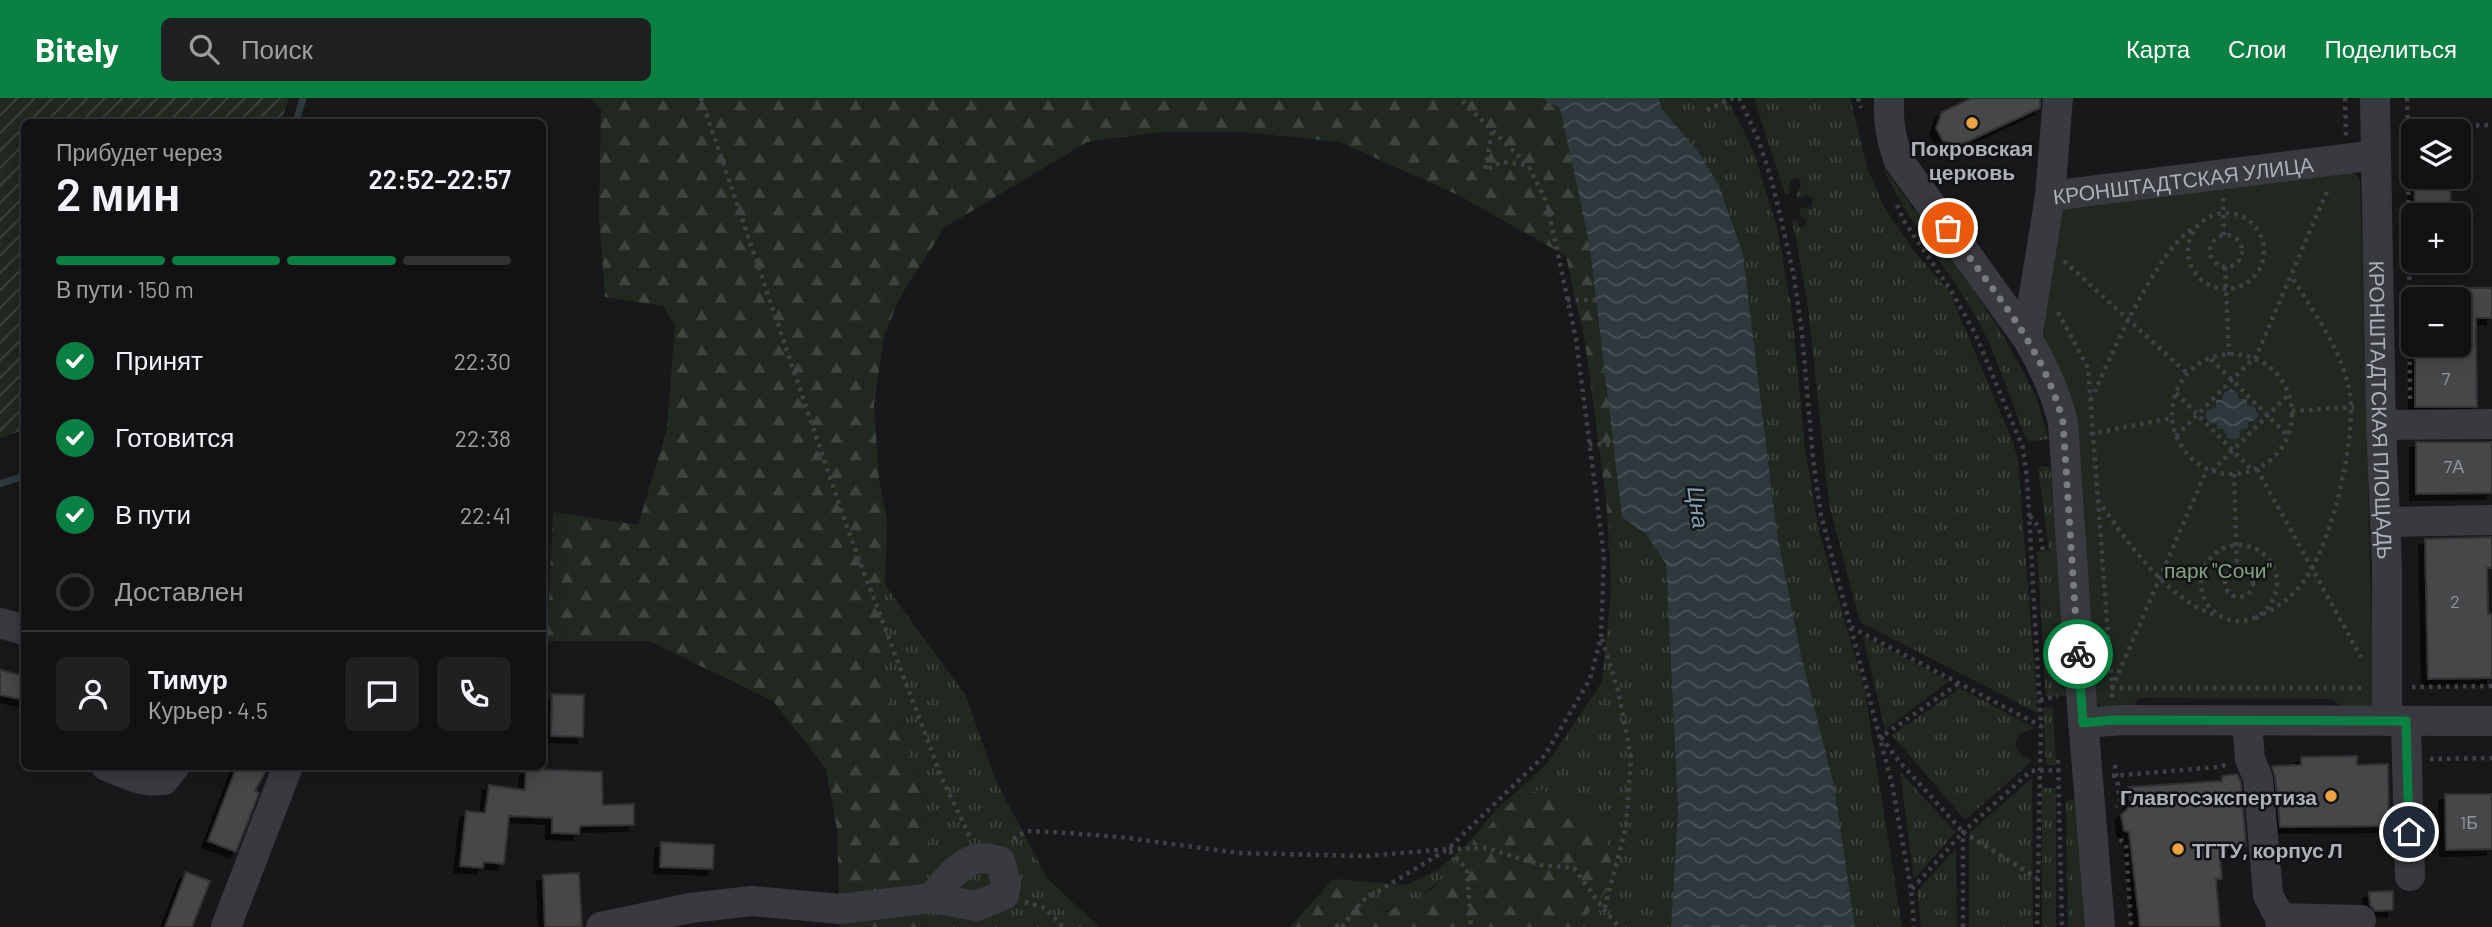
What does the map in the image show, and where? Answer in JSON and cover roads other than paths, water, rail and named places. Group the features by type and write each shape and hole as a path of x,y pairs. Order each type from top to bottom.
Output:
{"street":[{"path":"1889,98 1891,138 1899,161 2027,338 2043,365 2063,422 2069,705 2101,927"},
{"path":"2050,196 2058,98"},
{"name":"КРОНШТАДТСКАЯ ПЛОЩАДЬ","path":"2375,98 2371,413 2385,522 2389,688 2407,759 2410,876"},
{"name":"КРОНШТАДТСКАЯ УЛИЦА","path":"2027,338 2050,196 2376,155"},
{"path":"2371,413 2411,425 2492,424"},
{"path":"2385,522 2492,520"},
{"path":"0,623 21,629"},
{"path":"2069,705 2113,720 2492,721"},
{"path":"2247,721 2250,759 2258,778 2268,895 2281,922 2361,920"},
{"path":"115,770 153,782 164,780 171,770"},
{"path":"226,927 286,770"},
{"path":"601,927 690,908 752,901 840,909 932,898 976,906 1004,895 1006,883 1000,861 980,858 961,867 932,898"}],"water":[{"name":"Цна","path":"1541,98 1658,98 1662,109 1700,154 1719,186 1743,254 1777,534 1801,655 1834,785 1855,927 1671,927 1678,810 1666,564 1646,534 1622,517 1589,242 1560,108"},
{"path":"2231,389 2237,392 2240,399 2247,399 2247,405 2254,406 2259,415 2256,420 2248,423 2248,428 2241,429 2239,438 2233,440 2227,438 2224,429 2217,429 2217,424 2209,422 2205,417 2207,410 2216,407 2216,400 2222,400 2224,392"}],"waterway":[{"path":"297,119 303,98"},
{"path":"0,484 21,477"}],"place":[{"name":"Покровская церковь","path":"1972,123"},
{"name":"Главгосэкспертиза","path":"2331,796"},
{"name":"ТГТУ, корпус Л","path":"2178,849"}],"park label":[{"name":"парк \"Сочи\"","path":"2218,569"}]}
